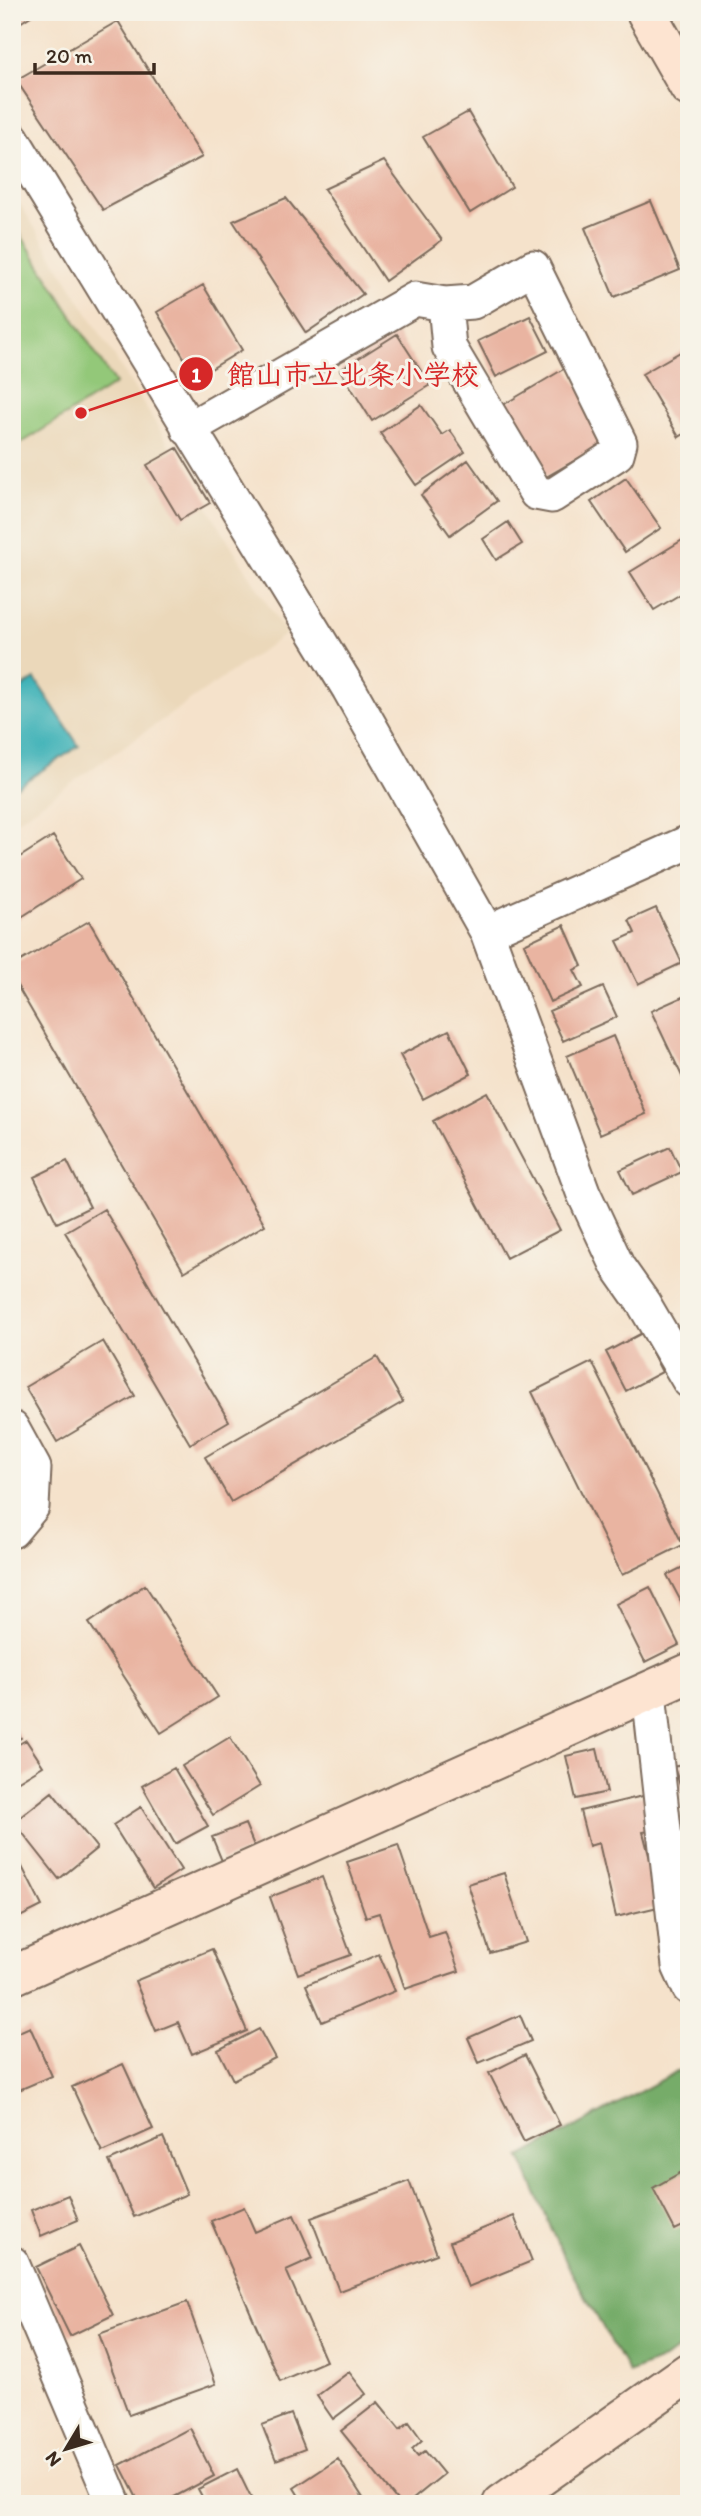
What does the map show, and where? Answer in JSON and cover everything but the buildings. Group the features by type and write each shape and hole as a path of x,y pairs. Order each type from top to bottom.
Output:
{"street":[{"path":"646,12 689,87"},
{"path":"12,138 349,690 487,932 583,1192 618,1267 644,1304 689,1381"},
{"path":"188,429 415,299 445,304 473,302 533,267 620,443 617,454 552,496 536,493 449,347 445,304"},
{"path":"487,932 689,842"},
{"path":"12,1428 34,1468 32,1507 12,1531"},
{"path":"12,1976 689,1673"},
{"path":"649,1693 680,1966 689,1988"},
{"path":"12,2263 114,2504"},
{"path":"502,2504 689,2372"}],"shaded area":[{"path":"12,191 286,634 12,824"}],"green space":[{"path":"12,221 115,384 12,449"},
{"path":"689,2065 689,2341 666,2358 629,2373 568,2266 520,2157"}],"water":[{"path":"35,679 79,746 12,790 12,694"}],"place":[{"name":"館山市立北条小学校","path":"81,413"}]}
